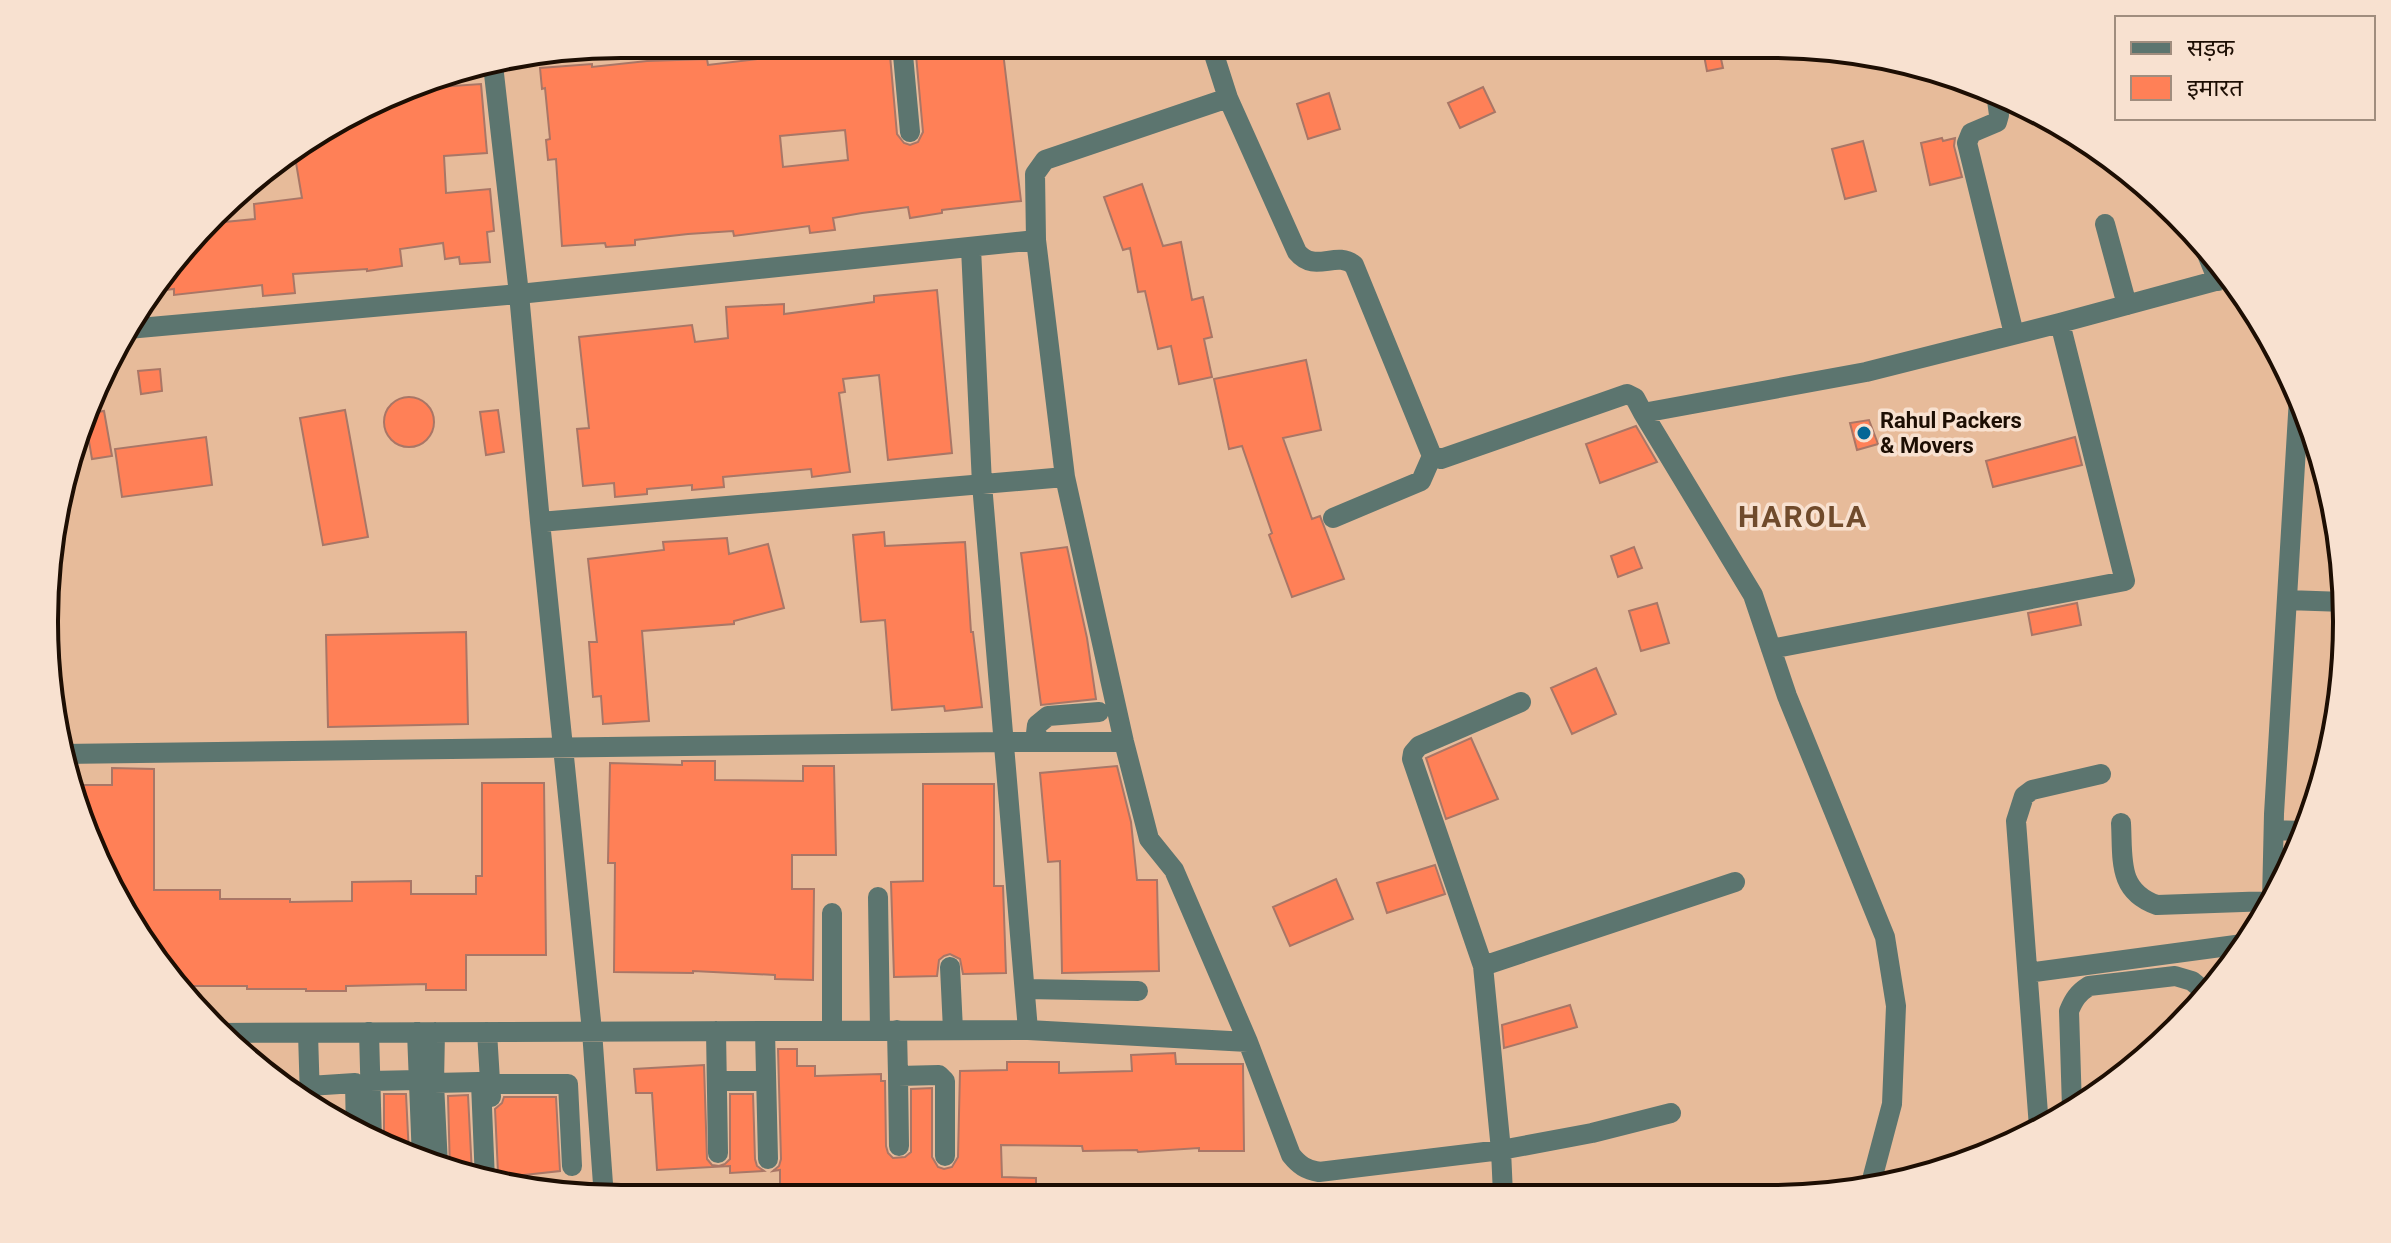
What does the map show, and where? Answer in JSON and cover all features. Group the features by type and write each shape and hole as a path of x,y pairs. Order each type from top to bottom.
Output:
{"street":[{"path":"903,58 910,132"},
{"path":"1215,58 1228,98 1297,252 1314,263 1345,260 1354,265 1432,456 1421,481 1333,518"},
{"path":"494,73 519,294 592,1031 603,1184"},
{"path":"1228,98 1045,160 1035,174 1036,240 1065,477 1124,742 1149,839 1172,867 1248,1042 1291,1155 1308,1170 1319,1172 1501,1150 1592,1133 1671,1113"},
{"path":"1998,107 1997,122 1971,133 1967,143 2014,334"},
{"path":"2105,224 2127,305"},
{"path":"141,328 519,294 1036,240"},
{"path":"971,248 982,484 1025,989 1022,1030"},
{"path":"1643,413 1866,372 2219,280"},
{"path":"1771,649 2125,581 2060,323"},
{"path":"1432,456 1441,459 1627,394 1635,398 1753,595 1793,710 1885,937 1896,1006 1892,1104 1873,1175"},
{"path":"2273,875 2297,425"},
{"path":"540,522 1065,477"},
{"path":"2287,600 2332,602"},
{"path":"1503,1185 1483,966 1412,759 1419,746 1521,702"},
{"path":"1035,742 1035,729 1048,716 1099,712"},
{"path":"74,754 1124,742"},
{"path":"2038,1117 2016,821 2024,796 2032,790 2101,774"},
{"path":"2121,823 2123,863 2136,896 2157,905 2259,901"},
{"path":"2274,830 2292,831"},
{"path":"1483,966 1735,882"},
{"path":"878,897 889,1030 898,1076 899,1146"},
{"path":"832,913 832,1030"},
{"path":"889,1030 890,929"},
{"path":"2028,973 2231,946"},
{"path":"1011,966 1022,1030"},
{"path":"950,967 953,1030"},
{"path":"2072,1097 2069,1011 2080,992 2089,986 2175,976 2199,986"},
{"path":"1025,989 1138,991"},
{"path":"237,1033 1022,1030 1248,1042"},
{"path":"716,1031 718,1153"},
{"path":"765,1031 768,1159"},
{"path":"369,1032 371,1127"},
{"path":"423,1148 426,1032"},
{"path":"487,1032 491,1084 490,1169"},
{"path":"308,1033 310,1091"},
{"path":"898,1076 939,1075 945,1081 945,1156"},
{"path":"370,1081 481,1083 490,1169"},
{"path":"717,1081 766,1081"},
{"path":"426,1082 436,1154"},
{"path":"312,1093 355,1083 356,1118"},
{"path":"491,1084 568,1084 572,1166"}],"building":[{"path":"767,58 890,58 897,134 910,145 918,142 923,132 916,58 1004,58 1021,201 942,210 942,213 910,218 908,207 862,213 833,218 835,230 810,233 809,226 734,236 733,231 688,234 635,240 635,245 606,247 605,243 562,246 556,159 548,160 546,140 550,139 540,68 707,59 708,65","holes":["845,130 848,160 783,167 780,136"]},
{"path":"1704,58 1721,58 1723,68 1707,71"},
{"path":"481,84 487,153 444,156 446,193 490,189 494,231 487,232 490,262 460,264 459,257 445,259 443,243 400,249 402,266 367,271 293,274 295,293 263,296 262,285 174,295 174,289 166,290 224,222 255,219 254,204 302,198 296,162 372,116 445,87"},
{"path":"1483,87 1495,112 1460,128 1448,103"},
{"path":"1329,93 1340,129 1308,139 1297,104"},
{"path":"1942,138 1943,141 1955,138 1962,177 1930,185 1921,143"},
{"path":"1863,141 1876,191 1845,199 1832,149"},
{"path":"1142,184 1163,246 1181,242 1192,300 1203,297 1212,337 1204,339 1212,377 1179,384 1171,346 1158,349 1145,291 1138,292 1130,248 1123,250 1104,197"},
{"path":"937,290 952,453 888,460 879,375 843,379 845,392 839,393 850,472 812,477 811,469 723,477 724,487 692,490 692,485 647,489 647,494 615,497 614,483 583,486 577,429 589,428 579,337 692,325 695,342 728,338 726,307 784,304 784,314 874,302 874,296"},
{"path":"1306,360 1321,430 1283,438 1312,519 1320,516 1344,579 1292,597 1242,446 1229,449 1214,379"},
{"path":"160,369 162,391 141,394 138,371"},
{"path":"409,397 427,404 434,422 427,440 409,447 391,440 384,422 391,404"},
{"path":"345,410 368,537 323,545 300,418"},
{"path":"498,410 504,452 486,455 480,412"},
{"path":"104,411 112,456 92,459 89,439 99,412"},
{"name":"Rahul Packers & Movers","path":"1869,420 1878,444 1857,450 1850,423"},
{"path":"1636,426 1657,462 1600,483 1586,444"},
{"path":"206,437 212,485 122,497 115,449"},
{"path":"2075,437 2082,465 1993,487 1986,461"},
{"path":"884,532 885,546 965,542 971,632 982,707 945,711 944,706 892,710 885,620 861,622 853,535"},
{"path":"727,538 729,554 768,544 784,608 734,621 734,624 642,631 649,721 603,724 601,696 593,697 589,642 597,642 588,559 664,550 663,542"},
{"path":"1067,547 1087,638 1096,699 1041,705 1021,553"},
{"path":"1634,547 1642,568 1618,577 1611,556"},
{"path":"1657,603 1669,643 1641,651 1629,611"},
{"path":"2077,603 2081,625 2032,635 2028,613"},
{"path":"466,632 468,724 328,727 326,635"},
{"path":"1596,668 1616,714 1572,734 1551,688"},
{"path":"1471,738 1498,799 1446,819 1426,758"},
{"path":"682,761 715,761 715,780 803,781 803,766 834,766 836,855 792,855 792,889 814,889 813,980 693,971 614,972 615,863 608,863 610,763 682,765"},
{"path":"1117,766 1131,822 1137,880 1157,880 1159,971 1062,973 1060,861 1048,862 1040,773"},
{"path":"112,768 154,769 154,890 220,890 220,899 290,899 290,902 352,901 352,882 411,881 411,894 476,894 476,876 482,876 482,783 544,783 546,955 466,955 466,990 426,990 426,984 346,986 346,991 192,986 174,965 133,903 101,837 82,785 112,785"},
{"path":"923,784 994,784 994,886 1003,886 1006,973 963,974 960,959 950,954 939,960 937,976 894,977 891,882 923,881"},
{"path":"1435,865 1445,894 1387,913 1377,883"},
{"path":"1336,879 1353,919 1290,946 1273,907"},
{"path":"1570,1005 1577,1027 1504,1048 1502,1025"},
{"path":"778,1049 797,1049 797,1066 815,1066 815,1076 881,1074 881,1081 885,1081 886,1146 893,1158 905,1157 911,1152 911,1089 932,1088 932,1157 938,1167 944,1169 952,1167 958,1157 960,1071 1007,1070 1007,1062 1059,1062 1059,1073 1132,1071 1131,1055 1175,1053 1176,1064 1243,1064 1244,1151 1199,1151 1199,1148 1138,1152 1083,1151 1082,1146 1001,1145 1002,1177 1036,1178 1036,1185 780,1185 780,1170 773,1171 781,1159"},
{"path":"704,1065 707,1159 712,1165 719,1166 730,1159 730,1094 753,1094 755,1159 757,1166 764,1171 730,1173 730,1166 657,1170 652,1093 636,1093 634,1069"},
{"path":"384,1094 406,1094 408,1143 384,1132"},
{"path":"468,1095 472,1165 450,1158 448,1096"},
{"path":"504,1097 556,1097 560,1171 520,1175 498,1171 495,1109"}],"place":[{"name":"Rahul Packers & Movers","path":"1864,433"}],"district":[{"name":"HAROLA","path":"1803,516"}]}
